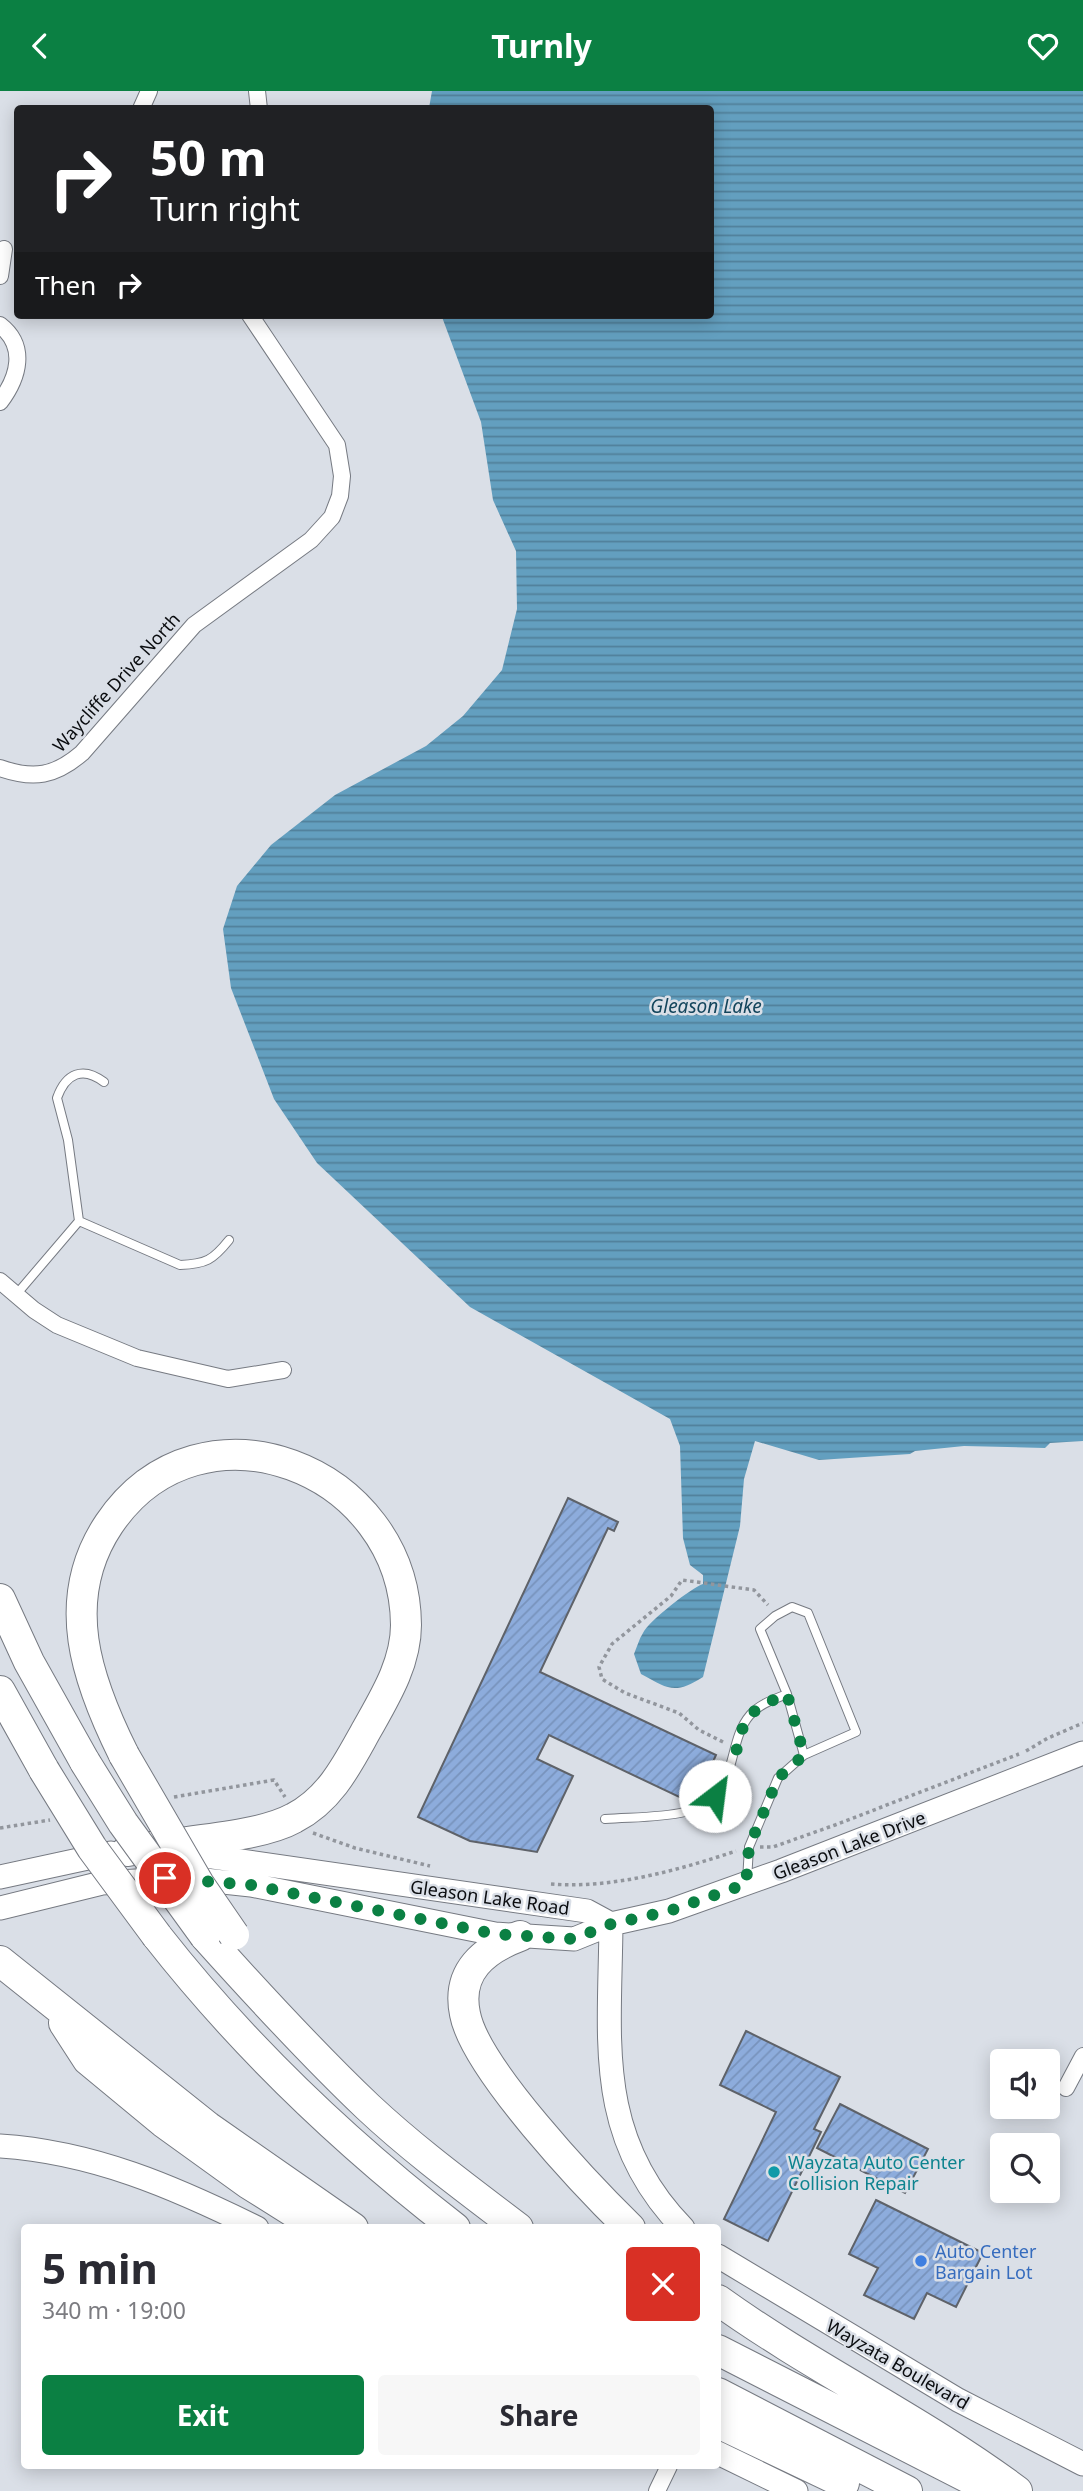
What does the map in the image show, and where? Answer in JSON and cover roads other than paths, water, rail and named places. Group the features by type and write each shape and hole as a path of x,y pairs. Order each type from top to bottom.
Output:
{"highway":[{"path":"127,1851 283,1824 318,1802 334,1786 384,1699 395,1675 406,1627 401,1589 392,1563 368,1519 352,1500 316,1473 292,1463 247,1455 222,1456 178,1466 134,1495 115,1515 100,1538 89,1563 80,1601 80,1619 94,1689 124,1755 199,1884 220,1936"},
{"path":"0,1599 29,1662 123,1823 220,1936 273,2011 369,2108 444,2172 513,2224"},
{"path":"0,1691 92,1848 157,1936 225,2018 311,2107 393,2179 450,2224"},
{"path":"520,1936 495,1945 474,1964 466,1982 465,2015 493,2067 537,2127 626,2224"},
{"path":"0,1961 208,2127 347,2224"},
{"path":"51,2002 77,2044 99,2071 201,2150 313,2224"},
{"path":"721,2302 796,2351 966,2453 1017,2491"},
{"path":"721,2352 995,2491"},
{"path":"721,2395 907,2491"},
{"path":"721,2424 861,2491"}],"main road":[{"name":"Gleason Lake Drive","path":"611,1924 669,1911 746,1884 1083,1753"},
{"name":"Gleason Lake Road","path":"0,1877 127,1851 213,1857 587,1911 611,1924"},
{"name":"Gleason Lake Road","path":"0,1908 102,1883 186,1878 251,1885 422,1920 520,1936 574,1939 611,1924"},
{"path":"611,1924 612,2096 623,2137 644,2181 679,2224"},
{"path":"0,2146 57,2152 142,2175 248,2224"},
{"name":"Wayzata Boulevard","path":"721,2258 958,2399 1083,2464"},
{"path":"721,2454 796,2491"}],"street":[{"path":"0,276 2,248"},
{"name":"Waycliffe Drive North","path":"0,768 21,775 64,768 82,753 194,625 312,540 331,517 340,496 342,476 337,445 253,319"},
{"path":"0,325 11,334 18,358 16,375 0,402"},
{"path":"0,1281 15,1296 57,1325 137,1358 228,1379 283,1370"},
{"path":"1066,2088 1083,2056"},
{"path":"657,2491 668,2469"}],"lane":[{"path":"15,1296 79,1221 68,1140 57,1098 61,1086 70,1076 81,1071 94,1074 104,1082"},
{"path":"79,1221 180,1265 197,1265 215,1258 229,1240"},
{"path":"746,1884 749,1847 778,1778 804,1755 856,1732 808,1613 792,1607 775,1616 761,1629 787,1694 804,1755"},
{"path":"605,1819 686,1812 715,1796 723,1783 750,1715 762,1705 787,1694"}],"water":[{"name":"Gleason Lake","path":"432,91 1083,91 1083,1441 1050,1443 1045,1448 964,1446 915,1451 910,1454 819,1460 755,1441 744,1479 740,1526 703,1677 678,1688 665,1686 641,1674 634,1654 642,1635 653,1621 680,1598 703,1584 703,1575 690,1565 683,1538 680,1446 670,1419 470,1307 317,1163 274,1099 231,988 223,929 237,886 271,845 335,795 426,746 463,716 502,670 517,609 516,551 493,500 481,422 443,319 714,319 714,105 430,105"}],"place":[{"name":"Wayzata Auto Center Collision Repair","path":"774,2172"},
{"name":"Auto Center Bargain Lot","path":"921,2261"}]}
